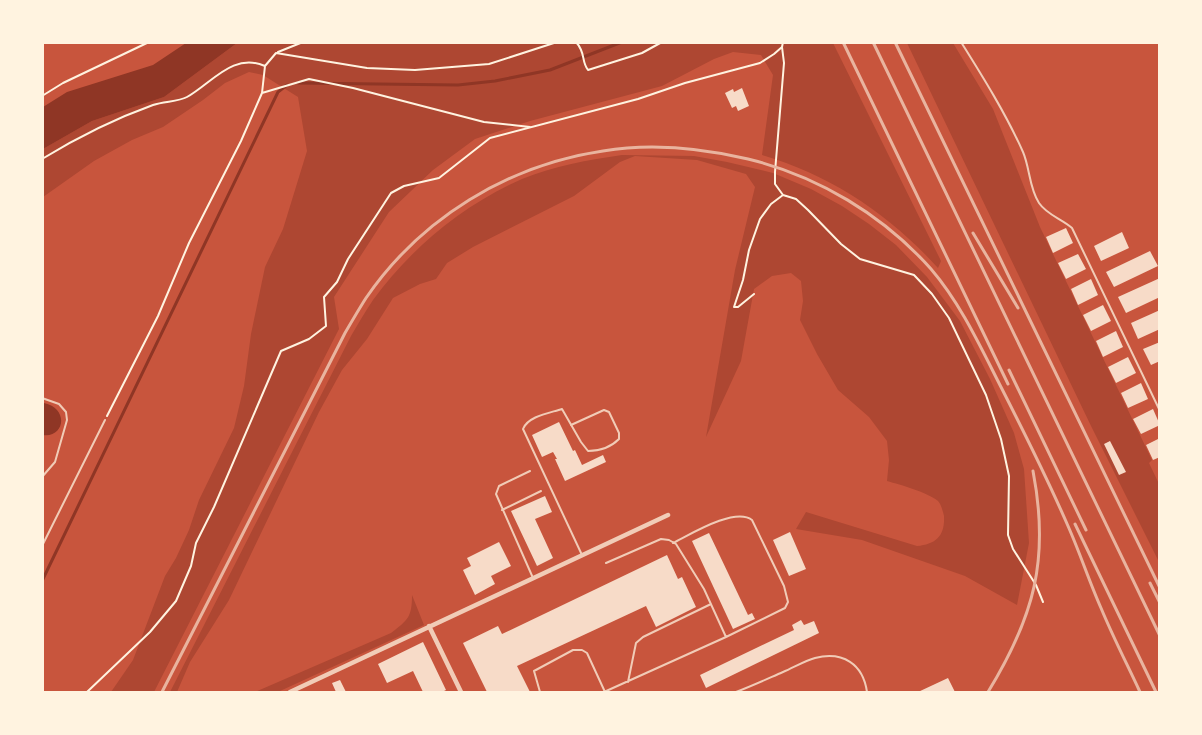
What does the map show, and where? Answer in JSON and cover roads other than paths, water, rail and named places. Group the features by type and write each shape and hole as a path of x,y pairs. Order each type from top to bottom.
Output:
{"street":[{"path":"290,692 668,516"},
{"path":"429,626 461,692"}],"lane":[{"path":"961,42 987,83 1023,153 1039,203 1052,215 1072,228 1160,411"},
{"path":"42,398 59,404 66,412 67,420 55,462 42,476"},
{"path":"571,425 604,410 609,412 619,433 619,439 613,445 599,451 588,451 571,425 562,409 533,419 526,423 523,429 582,555"},
{"path":"42,546 105,420"},
{"path":"530,471 499,486 496,494 533,578"},
{"path":"502,510 541,491"},
{"path":"540,692 534,671 573,650 582,650 587,653 605,692 785,608 788,602 784,586 752,520 748,517 727,518 673,543"},
{"path":"606,563 661,539 669,540 676,544 704,589 726,637"},
{"path":"628,682 636,643 643,637 712,604"},
{"path":"736,692 815,658 834,656 854,662 866,680 868,692"}],"waterway":[{"path":"298,83 458,85 495,81 550,70 622,42"},
{"path":"42,581 278,92 287,85"}],"railway":[{"path":"843,42 1008,384"},
{"path":"873,42 1160,636"},
{"path":"895,42 1160,588"},
{"path":"162,692 345,333 366,298 388,269 413,243 440,220 469,200 501,183 534,169 568,158 603,151 639,147 676,148 730,155 774,166 799,176 848,200 870,215 892,231 931,269 952,297 970,327 1028,440 1072,536 1092,588 1140,692"},
{"path":"973,233 1018,308"},
{"path":"1009,370 1086,530"},
{"path":"988,692 1017,638 1034,586 1040,532 1033,471"},
{"path":"1075,524 1156,692"},
{"path":"1150,583 1160,603"}]}
